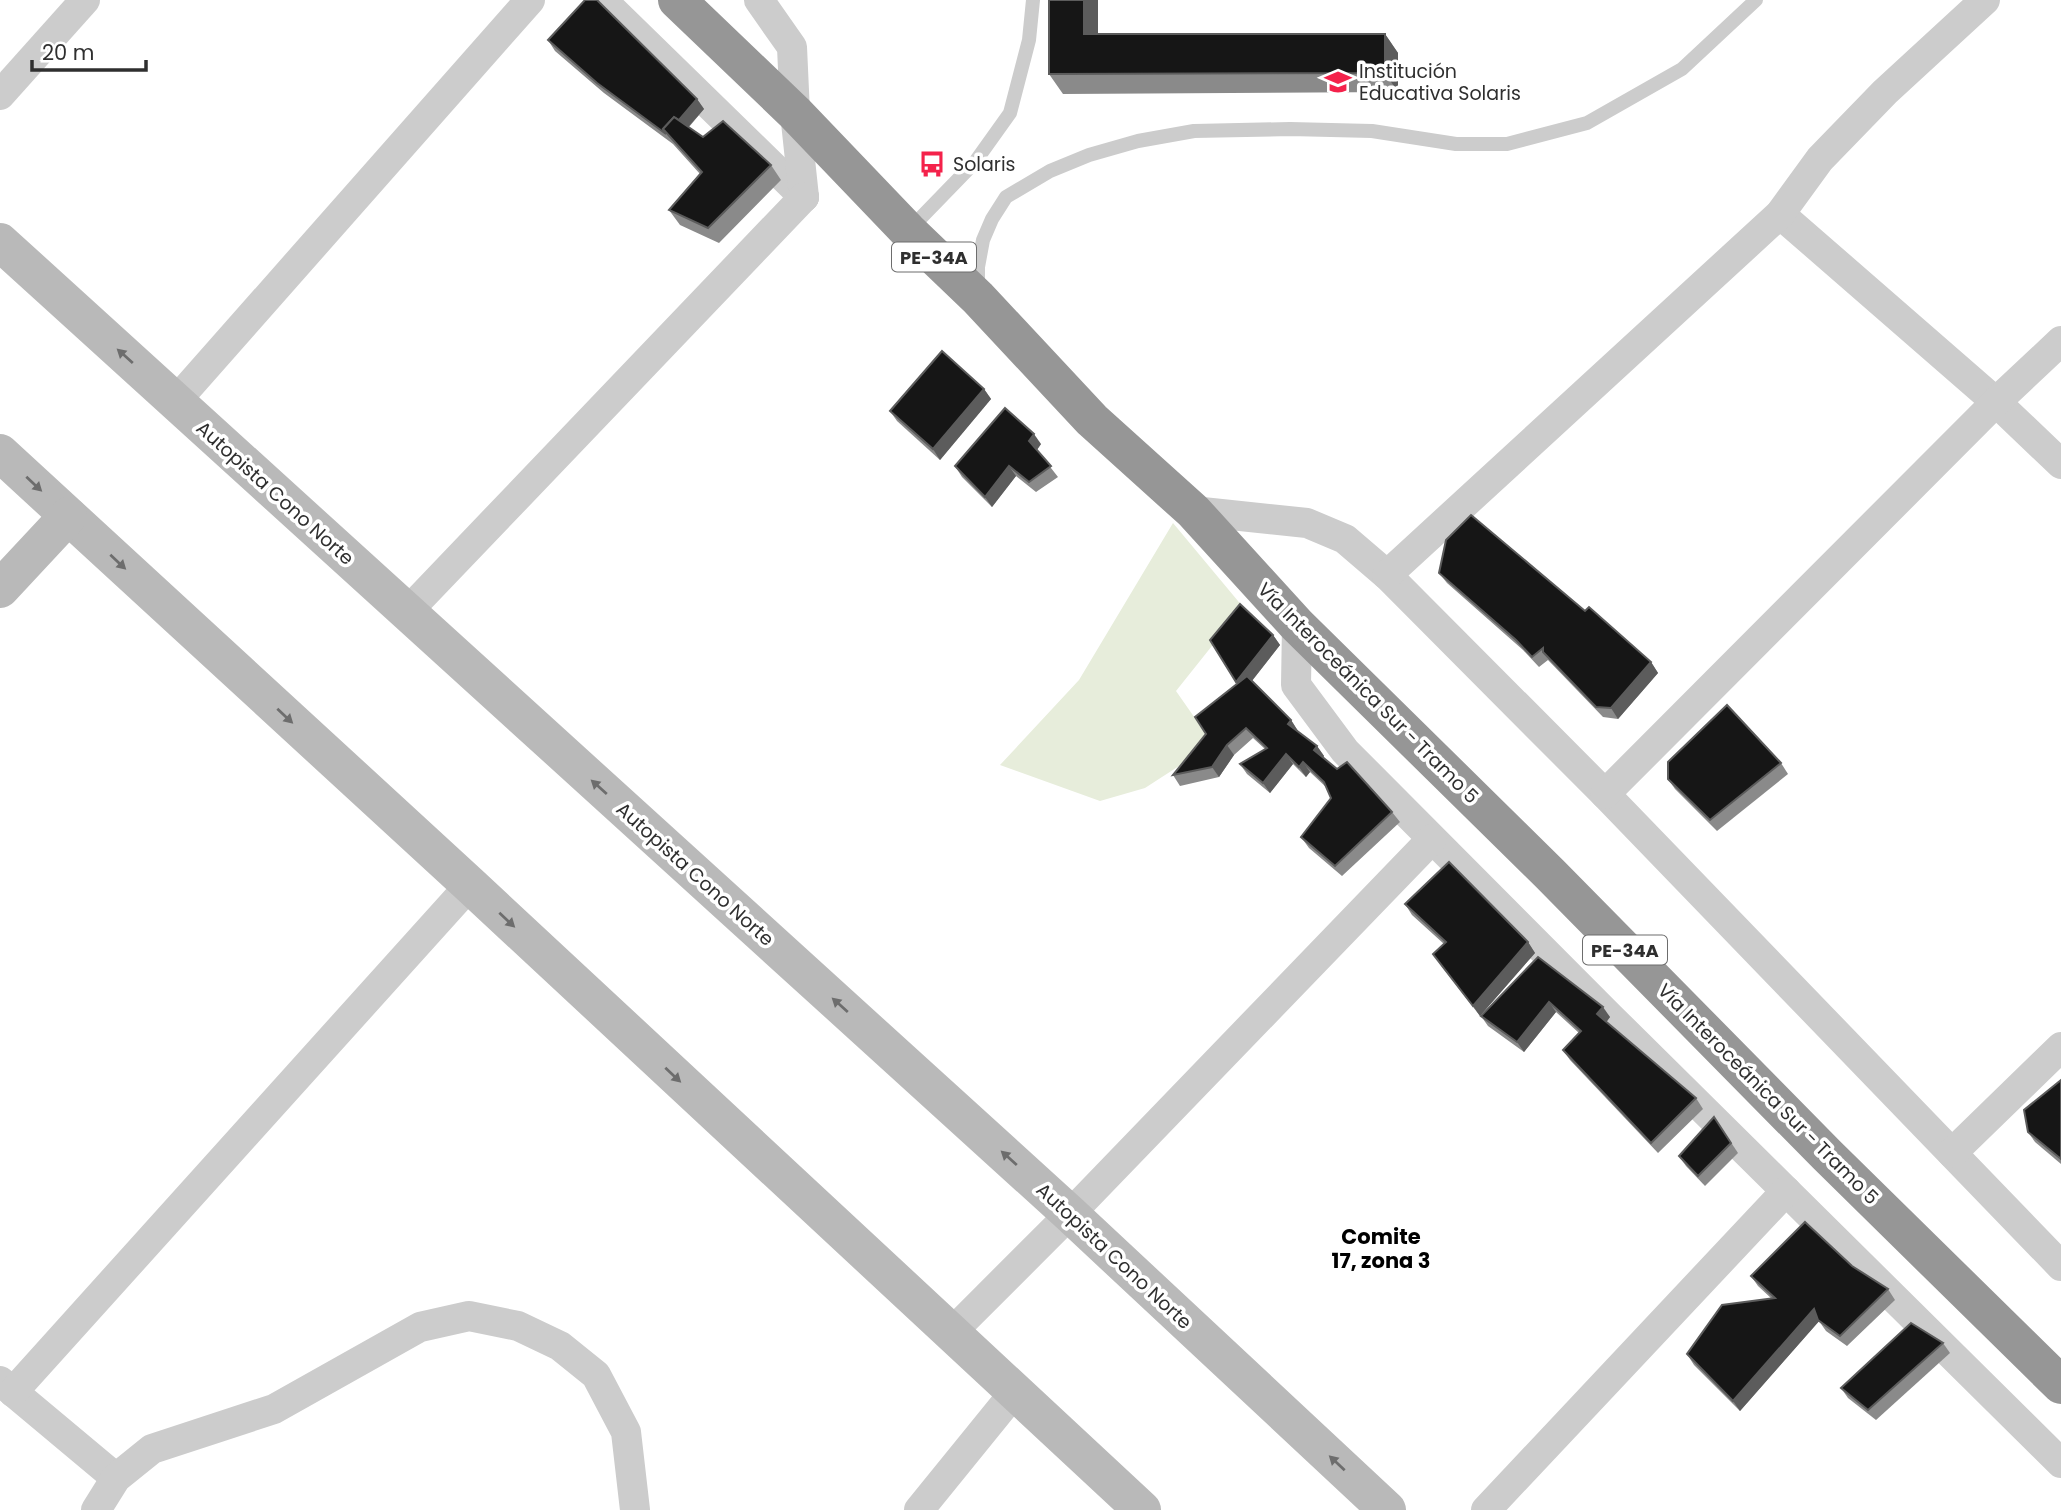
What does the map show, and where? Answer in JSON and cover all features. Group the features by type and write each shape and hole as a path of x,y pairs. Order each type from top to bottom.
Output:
{"highway":[{"name":"Vía Interoceánica Sur - Tramo 5","path":"677,0 978,298 1092,420 1193,511 1297,625 1550,874 1827,1155 2061,1384"}],"main road":[{"name":"Autopista Cono Norte","path":"0,242 1070,1214 1387,1510"},
{"path":"0,453 470,885 1142,1510"},
{"path":"0,589 68,516"}],"street":[{"path":"0,95 85,0"},
{"path":"175,402 530,0"},
{"path":"601,0 804,197"},
{"path":"759,0 792,47 794,113 804,197"},
{"path":"1387,575 1780,214 1820,159 1885,92 1985,0"},
{"path":"407,612 804,197"},
{"path":"1780,214 1997,402 2061,464"},
{"path":"1605,794 2061,341"},
{"path":"1193,511 1307,523 1345,538 1387,575 1605,794 2061,1266"},
{"path":"1297,625 1296,685 1345,751 2061,1463"},
{"path":"951,1333 1070,1214 1432,839"},
{"path":"116,1478 7,1387 470,885"},
{"path":"1952,1153 2061,1047"},
{"path":"1486,1510 1786,1191"},
{"path":"96,1510 116,1478 152,1449 274,1409 420,1327 469,1316 518,1326 560,1346 596,1375 625,1432 635,1510"},
{"path":"919,1510 1014,1393"}],"lane":[{"path":"908,231 975,162 1010,113 1029,40 1033,0"},
{"path":"978,298 978,267 983,240 1006,197 1050,171 1089,155 1138,141 1208,131 1372,131 1456,144 1507,144 1587,123 1682,69 1756,0"}],"green space":[{"path":"1173,523 1243,607 1176,691 1213,744 1145,788 1100,801 1000,765 1079,680"}],"building":[{"path":"585,0 597,0 697,99 679,120 674,117 663,129 666,134 597,83 548,40"},
{"path":"1049,0 1084,0 1084,34 1385,34 1385,73 1049,74"},
{"path":"674,117 703,137 723,121 771,165 708,228 669,210 702,172 663,129"},
{"path":"942,351 984,389 933,449 890,411"},
{"path":"1005,408 1034,434 1029,441 1051,466 1029,482 1009,466 985,497 955,466"},
{"path":"1471,515 1585,611 1589,607 1651,662 1611,708 1596,707 1543,652 1543,648 1532,657 1439,573 1446,540"},
{"path":"1240,604 1273,635 1236,682 1210,640"},
{"path":"1247,676 1291,720 1288,724 1317,746 1314,750 1337,769 1347,762 1392,812 1335,866 1301,837 1331,798 1324,782 1303,762 1299,767 1286,754 1263,783 1240,764 1267,748 1246,728 1227,745 1212,767 1173,775 1206,734 1195,717"},
{"path":"1727,705 1781,763 1710,820 1668,779 1668,762"},
{"path":"1449,862 1528,942 1473,1006 1433,954 1446,942 1405,904"},
{"path":"1538,957 1603,1007 1597,1014 1696,1098 1651,1143 1563,1050 1581,1031 1549,1002 1517,1042 1481,1016"},
{"path":"2061,1080 2061,1159 2028,1132 2024,1110"},
{"path":"1714,1117 1731,1143 1698,1176 1679,1156"},
{"path":"1805,1222 1852,1266 1888,1289 1840,1336 1818,1320 1814,1309 1733,1401 1687,1354 1722,1305 1775,1298 1751,1276"},
{"path":"1911,1323 1943,1343 1868,1410 1841,1388"}],"place":[{"name":"Institución Educativa Solaris","path":"1338,82"},
{"name":"Solaris","path":"932,164"}],"district":[{"name":"Comite 17, zona 3","path":"1381,1248"}]}
